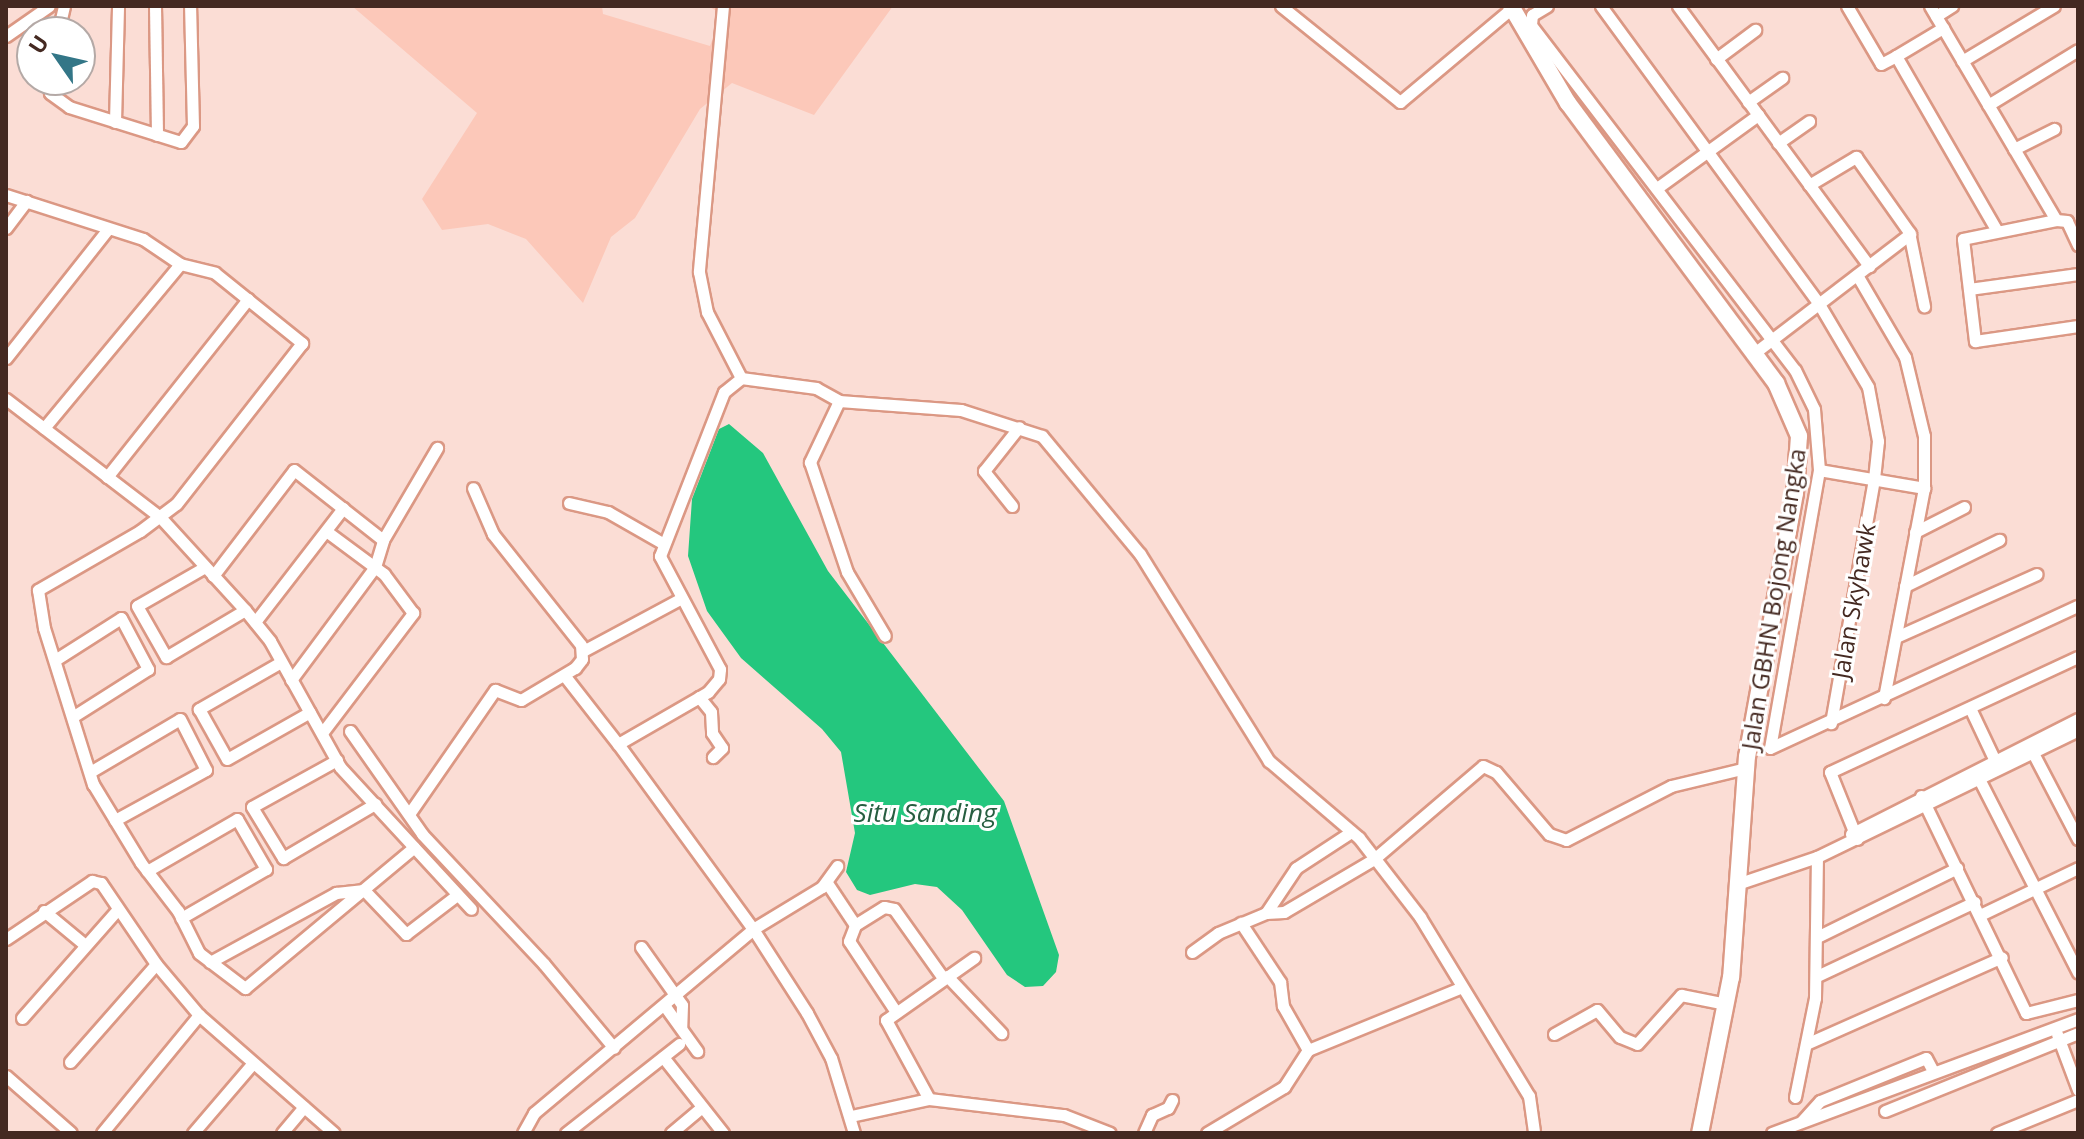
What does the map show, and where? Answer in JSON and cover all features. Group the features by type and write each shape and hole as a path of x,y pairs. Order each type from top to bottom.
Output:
{"street":[{"path":"6,36 49,6"},
{"path":"115,122 118,6"},
{"path":"155,6 157,135"},
{"path":"56,96 58,101 115,122 181,142 193,126 190,6"},
{"path":"723,6 699,272 707,312 741,378"},
{"path":"1281,6 1400,102 1515,8"},
{"path":"1547,6 1532,15 1531,25 1772,339 1803,383 1814,409 1819,470 1770,748"},
{"name":"Jalan Skyhawk","path":"1601,6 1819,304 1868,387 1878,441 1874,479 1831,723"},
{"path":"1678,6 1869,266"},
{"path":"1847,6 1881,64 1943,28"},
{"path":"1952,6 1933,11 2056,220"},
{"path":"1962,61 2054,6"},
{"name":"Jalan GBHN Bojong Nangka","path":"1515,8 1568,103 1787,398 1796,422 1799,455 1747,762 1740,883 1726,1004 1700,1133"},
{"path":"1716,59 1755,30"},
{"path":"1988,105 2078,50"},
{"path":"1896,56 1997,231"},
{"path":"1748,102 1782,78"},
{"path":"1657,188 1758,115"},
{"path":"1778,143 1809,121"},
{"path":"2014,149 2054,129"},
{"path":"1809,185 1856,157 1910,234 1924,306"},
{"path":"6,195 143,239 180,264 206,269 299,337 301,349 161,518 40,586 37,602 90,772 115,820 210,962 245,988 414,847"},
{"path":"6,228 26,201"},
{"path":"2078,245 2067,221 2056,220 1964,238 1975,341 2078,326"},
{"path":"6,358 108,229"},
{"path":"1753,354 1910,234"},
{"path":"44,428 180,264"},
{"path":"1969,289 2078,274"},
{"path":"1857,275 1895,337 1918,395 1924,488 1884,698"},
{"path":"107,477 248,299"},
{"path":"618,744 717,684 720,669 662,568 664,544 724,392 741,378 816,388 839,401 961,410 1042,436 1140,554 1269,761 1314,805 1351,832 1420,917 1529,1096 1534,1133"},
{"path":"6,399 161,518 245,610 281,662 337,760 471,909"},
{"path":"839,401 810,462 843,563 885,636"},
{"path":"1012,506 984,471 1019,427"},
{"path":"291,680 375,567 383,540 437,448"},
{"path":"245,610 166,657 137,606 209,571 294,470 383,540"},
{"path":"1819,470 1924,488"},
{"path":"473,488 515,568 583,651"},
{"path":"569,503 608,512 664,544"},
{"path":"1915,532 1964,507"},
{"path":"255,622 343,508"},
{"path":"322,733 413,613 375,567 326,531"},
{"path":"1905,586 1999,540"},
{"path":"1896,637 2037,574"},
{"path":"409,814 495,690 521,700 580,664 583,651 680,599"},
{"path":"1192,952 1241,923 1266,913 1284,912 1374,859 1483,766 1496,772 1549,834 1566,840 1671,786 1747,762 1770,748 1831,723 2078,606"},
{"path":"55,660 121,618 148,669 74,716"},
{"path":"1852,836 1830,772 2078,657"},
{"path":"281,662 199,709 227,759 310,712"},
{"path":"564,675 753,929 824,1044 851,1116 854,1133"},
{"path":"699,697 711,712 712,733 722,748 713,757"},
{"path":"1970,708 1997,764"},
{"path":"90,772 180,719 206,770 115,820"},
{"path":"1740,883 1817,857 2078,719"},
{"path":"1997,764 2033,753 2078,730"},
{"path":"350,731 409,814 614,1048"},
{"path":"2033,753 2078,839"},
{"path":"337,760 252,807 283,858 375,804"},
{"path":"1976,775 2078,972"},
{"path":"1923,801 2028,1014 2078,1000"},
{"path":"147,871 237,819 266,869 181,918"},
{"path":"1266,913 1296,868 1351,832"},
{"path":"1795,1097 1817,976 1817,857"},
{"path":"523,1133 534,1113 753,929 827,883 837,866"},
{"path":"1819,936 1957,868"},
{"path":"1980,915 2078,868"},
{"path":"6,939 44,911 96,880 156,964 199,1015 334,1133"},
{"path":"827,883 855,925"},
{"path":"364,890 406,934 457,895"},
{"path":"210,962 336,893 364,890"},
{"path":"1817,976 1974,902"},
{"path":"896,1012 849,941 855,925 884,907 894,909 945,977 1001,1033"},
{"path":"22,1018 118,909"},
{"path":"44,911 85,945"},
{"path":"1241,923 1276,974 1286,1013 1308,1050"},
{"path":"641,947 676,994 685,1012 681,1028"},
{"path":"1806,1044 2002,957"},
{"path":"929,1099 886,1025 896,1012 974,958"},
{"path":"70,1062 156,964"},
{"path":"1207,1133 1284,1087 1308,1050 1462,987"},
{"path":"1554,1034 1597,1010 1620,1037 1637,1044 1681,995 1726,1004"},
{"path":"664,1005 697,1051"},
{"path":"102,1133 199,1015"},
{"path":"1772,1133 2078,1019"},
{"path":"2055,1028 2078,1090"},
{"path":"1887,1088 1890,1109 2078,1033"},
{"path":"566,1133 679,1044"},
{"path":"663,1057 723,1133"},
{"path":"1802,1121 1820,1101 1926,1058 1933,1071"},
{"path":"193,1133 253,1063"},
{"path":"6,1076 71,1133"},
{"path":"851,1116 929,1099 1064,1115 1110,1133"},
{"path":"1144,1133 1152,1115 1168,1108 1172,1100"},
{"path":"1997,1133 2023,1128 2078,1100"},
{"path":"282,1133 304,1107"},
{"path":"671,1133 702,1107"}],"shaded area":[{"path":"352,6 602,6 603,14 710,46 722,14 708,6 893,6 814,115 732,83 700,109 635,218 611,237 583,303 526,239 488,224 442,230 422,199 477,113"}],"water":[{"name":"Situ Sanding","path":"729,424 763,453 828,571 1004,801 1059,955 1056,972 1043,986 1025,987 1007,975 962,910 937,887 915,884 870,895 857,890 846,872 855,833 841,752 822,729 741,658 707,611 688,556 692,499 719,429"}]}
